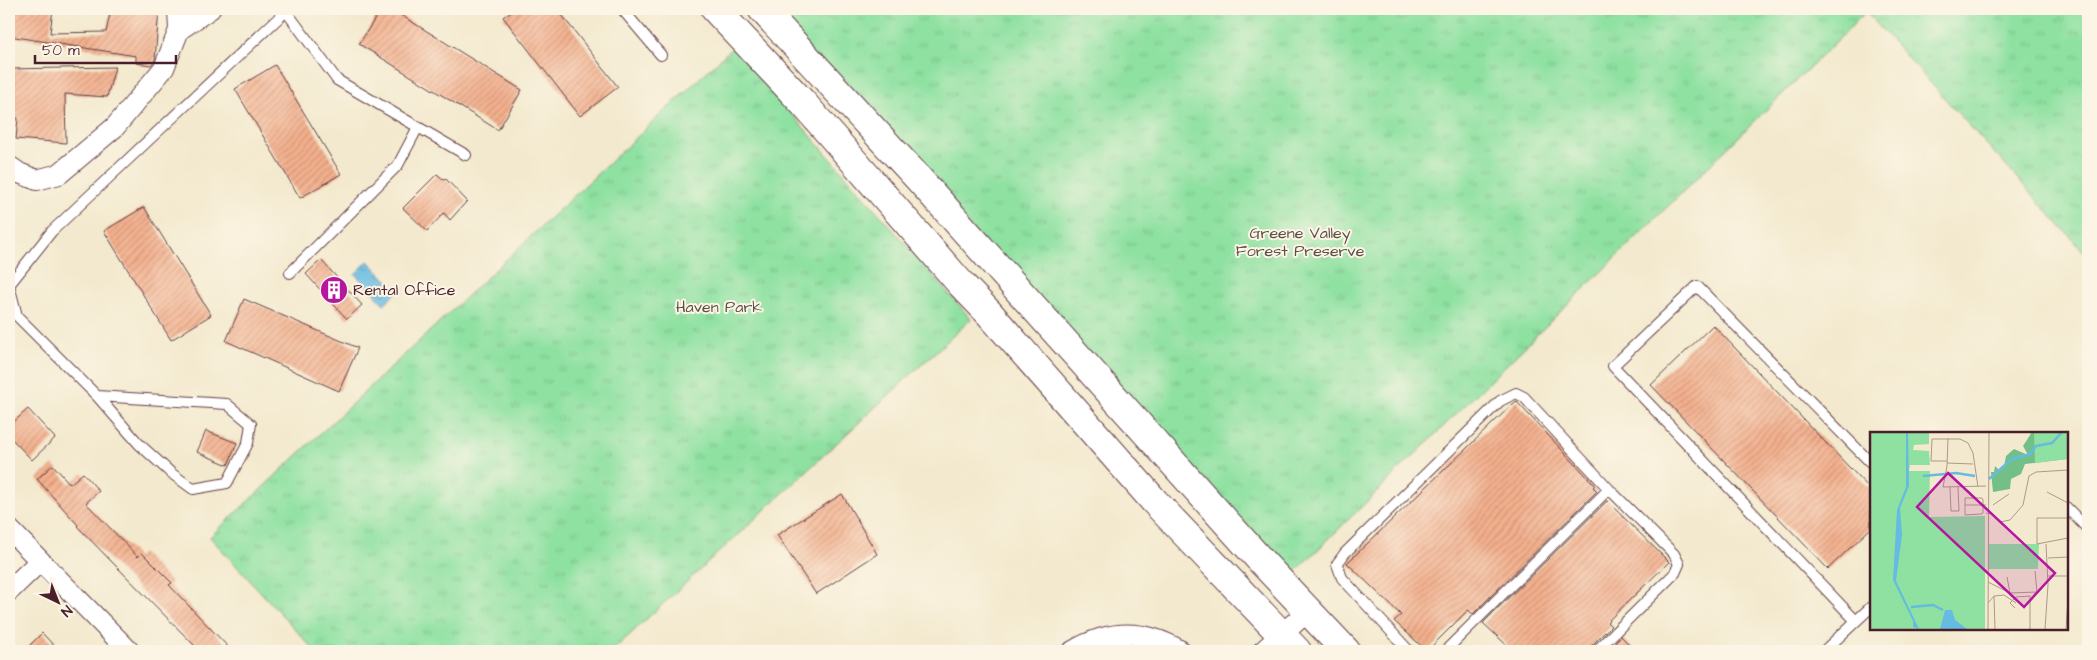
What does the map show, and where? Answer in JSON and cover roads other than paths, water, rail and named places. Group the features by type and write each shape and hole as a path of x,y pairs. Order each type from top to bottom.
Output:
{"main road":[{"path":"714,9 803,103 1281,646"},
{"path":"762,9 924,184 1308,612 1346,651"}],"street":[{"path":"9,166 19,173 37,180 59,174 115,127 164,68 179,30 178,9"},
{"path":"179,30 210,9"},
{"path":"9,529 129,651"},
{"path":"9,591 40,561"},
{"path":"1281,646 1308,612"},
{"path":"1073,651 1113,636 1136,634 1153,637 1181,651"}],"lane":[{"path":"622,9 661,55"},
{"path":"98,396 227,404 251,424 248,443 227,483 193,489 171,473 139,444 98,396 17,316 9,285 52,231 289,10 337,80 466,155"},
{"path":"290,273 398,165 418,127"},
{"path":"1856,621 1613,366 1697,286 1870,462"},
{"path":"1408,651 1342,578 1337,564 1345,553 1500,401 1516,393 1524,397 1609,489 1674,554 1679,564 1675,573 1596,651"},
{"path":"1445,651 1609,489"},
{"path":"2067,508 2088,528"},
{"path":"1824,651 1870,608"}],"water":[{"path":"368,261 398,291 384,304 355,274"}],"place":[{"name":"Rental Office","path":"334,290"}],"park label":[{"name":"Greene Valley Forest Preserve","path":"1300,242"},
{"name":"Haven Park","path":"719,307"}]}
